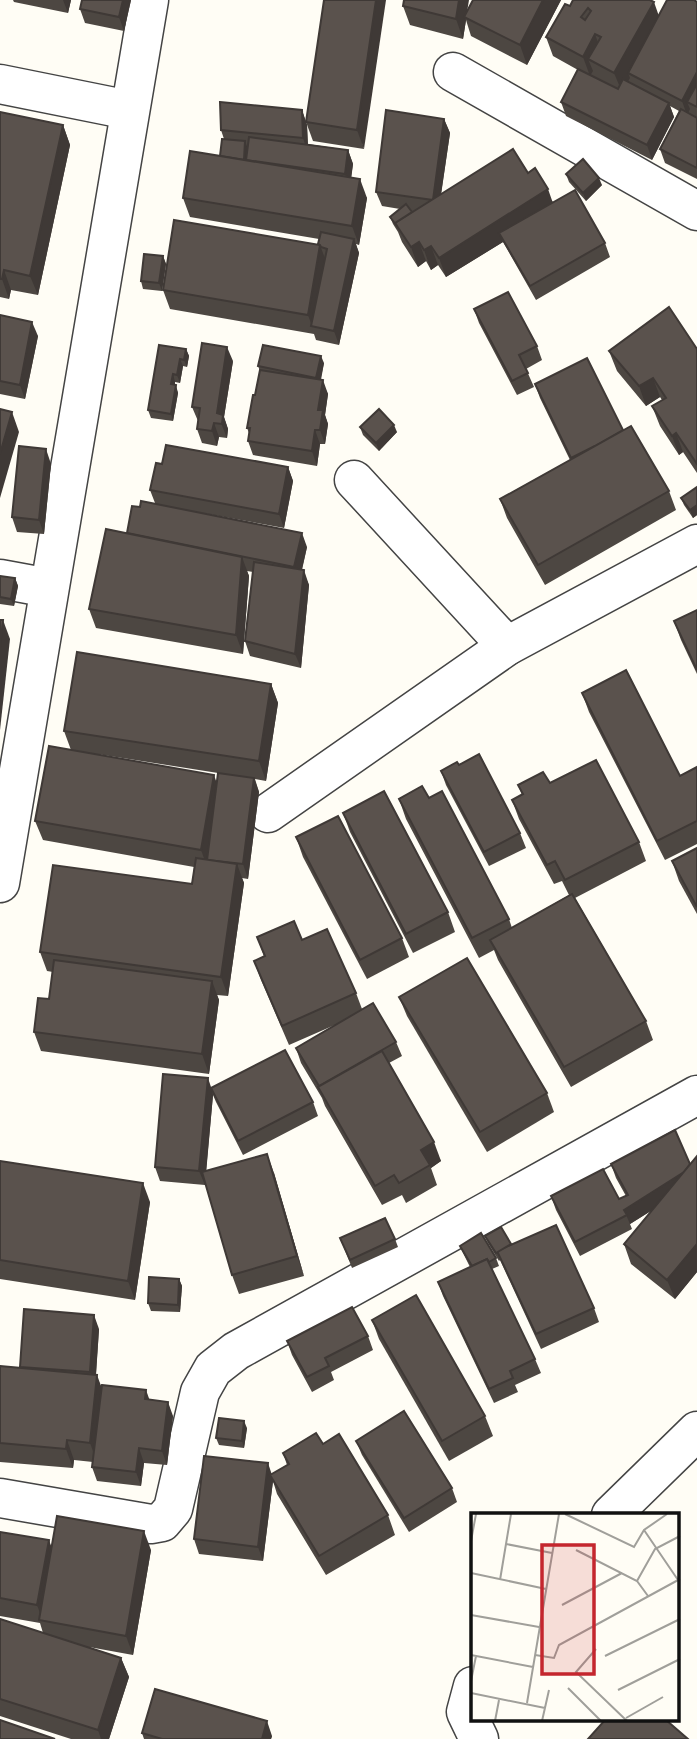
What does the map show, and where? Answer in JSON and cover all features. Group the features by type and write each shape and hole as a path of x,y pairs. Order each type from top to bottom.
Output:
{"street":[{"path":"0,883 128,110 149,0"},
{"path":"453,72 697,211"},
{"path":"0,84 128,110"},
{"path":"354,480 507,646"},
{"path":"268,813 507,646 697,544"},
{"path":"0,579 49,588"},
{"path":"0,1498 151,1524 162,1522 173,1509 200,1392 213,1369 236,1351 697,1095"},
{"path":"613,1513 697,1431"},
{"path":"471,1693 466,1712 479,1739"}],"building":[{"path":"82,0 123,0 119,17 80,9"},
{"path":"324,0 376,0 357,130 306,122"},
{"path":"404,0 459,0 456,19 403,6"},
{"path":"473,0 543,0 520,45 464,17"},
{"path":"573,0 654,2 614,73 588,59 601,37 595,34 583,57 546,37 565,4 570,6","holes":["588,8 591,11 585,20 581,17"]},
{"path":"667,0 697,2 697,72 682,101 628,73"},
{"path":"578,69 618,89 623,79 669,103 647,145 561,102"},
{"path":"697,84 697,107 687,102"},
{"path":"220,102 302,110 303,138 221,130"},
{"path":"681,109 697,118 697,168 660,149"},
{"path":"386,110 444,119 433,200 376,192"},
{"path":"0,112 63,125 30,276 4,270 2,279 0,279"},
{"path":"249,137 348,150 345,174 246,160"},
{"path":"222,139 245,141 244,160 220,156"},
{"path":"513,149 528,173 535,168 548,189 439,258 431,246 424,250 419,242 411,247 395,223"},
{"path":"190,151 360,179 352,226 183,198"},
{"path":"583,159 599,178 583,193 566,174"},
{"path":"575,190 605,243 530,286 499,233"},
{"path":"406,204 412,212 395,223 397,226 390,217"},
{"path":"174,220 320,245 308,315 163,290"},
{"path":"321,232 354,239 334,331 311,326 327,249 318,244"},
{"path":"144,254 163,256 159,283 141,281"},
{"path":"508,292 537,346 519,355 528,373 512,381 474,309"},
{"path":"669,307 697,349 697,464 676,433 672,436 652,406 666,398 653,378 639,386 609,351"},
{"path":"0,315 32,322 20,385 0,381"},
{"path":"202,343 227,347 217,413 223,415 222,424 214,423 212,431 197,429 200,408 192,407"},
{"path":"159,345 186,349 184,360 180,359 177,375 173,374 171,384 176,385 171,414 148,410"},
{"path":"263,345 321,356 316,378 258,366"},
{"path":"587,358 623,430 571,458 535,384"},
{"path":"260,370 323,380 318,410 323,410 320,430 315,430 312,451 248,441 250,428 247,428"},
{"path":"0,409 12,412 0,454"},
{"path":"379,409 394,425 376,443 360,427"},
{"path":"631,426 669,491 538,565 500,499"},
{"path":"166,445 288,467 279,514 150,490 156,463 162,464"},
{"path":"19,446 46,449 39,520 12,517"},
{"path":"697,487 697,505 690,510 681,498"},
{"path":"141,501 302,533 294,567 127,533 132,506 140,507"},
{"path":"106,529 242,557 236,635 89,609"},
{"path":"254,562 304,570 295,654 245,641"},
{"path":"0,576 15,578 11,599 0,597"},
{"path":"697,610 697,670 674,621"},
{"path":"0,620 3,620 0,647"},
{"path":"77,652 271,684 259,761 64,731"},
{"path":"626,670 680,776 697,767 697,821 657,841 582,693"},
{"path":"49,746 214,775 201,850 35,821"},
{"path":"479,754 520,833 484,852 441,771"},
{"path":"596,760 639,842 565,880 555,861 547,865 512,800 523,794 518,785 543,772 550,783"},
{"path":"218,773 254,778 243,864 207,860"},
{"path":"422,786 429,798 442,791 509,919 472,938 399,799"},
{"path":"384,791 448,912 406,934 343,813"},
{"path":"338,816 402,938 360,960 296,837"},
{"path":"697,848 697,907 672,861"},
{"path":"196,858 237,864 221,977 40,952 53,865 192,884"},
{"path":"572,894 646,1021 564,1067 490,940"},
{"path":"294,921 302,940 327,929 356,993 282,1026 254,961 265,956 257,937"},
{"path":"467,958 547,1093 480,1132 399,997"},
{"path":"54,960 212,981 202,1054 34,1032 38,998 49,999"},
{"path":"373,1003 396,1042 319,1086 296,1048"},
{"path":"285,1050 313,1102 238,1141 211,1088"},
{"path":"382,1051 434,1142 421,1150 430,1165 399,1183 394,1175 375,1186 318,1087"},
{"path":"163,1074 208,1078 199,1171 155,1167"},
{"path":"675,1130 690,1164 684,1172 624,1210 627,1215 575,1242 551,1196 603,1169 619,1199 628,1195 611,1164"},
{"path":"267,1154 297,1256 232,1275 202,1172"},
{"path":"697,1156 697,1244 667,1280 624,1244"},
{"path":"0,1161 143,1183 128,1281 0,1260"},
{"path":"385,1218 395,1239 350,1260 340,1238"},
{"path":"556,1225 594,1308 536,1334 497,1251"},
{"path":"501,1227 511,1244 496,1253 485,1236"},
{"path":"481,1233 496,1258 472,1266 460,1246"},
{"path":"487,1259 535,1359 510,1371 513,1378 489,1389 438,1282"},
{"path":"149,1277 179,1279 178,1305 148,1303"},
{"path":"416,1295 485,1416 442,1441 372,1320"},
{"path":"352,1307 368,1336 325,1358 329,1366 307,1377 287,1341"},
{"path":"24,1309 94,1315 90,1372 20,1367"},
{"path":"0,1366 97,1375 90,1443 67,1440 66,1449 0,1443"},
{"path":"102,1385 146,1390 145,1399 168,1402 162,1451 139,1448 136,1472 92,1467"},
{"path":"404,1411 452,1488 404,1518 356,1441"},
{"path":"219,1418 244,1421 242,1441 216,1438"},
{"path":"316,1433 323,1444 339,1434 388,1515 319,1556 270,1475 289,1464 283,1453"},
{"path":"204,1456 268,1463 258,1547 194,1539"},
{"path":"57,1516 144,1531 126,1636 39,1620"},
{"path":"0,1532 49,1540 37,1605 0,1598"},
{"path":"0,1619 121,1658 98,1730 0,1699"},
{"path":"155,1689 267,1721 262,1739 162,1739 142,1733"},
{"path":"0,1720 55,1739 0,1739"},
{"path":"603,1722 668,1722 688,1739 588,1739"}]}
